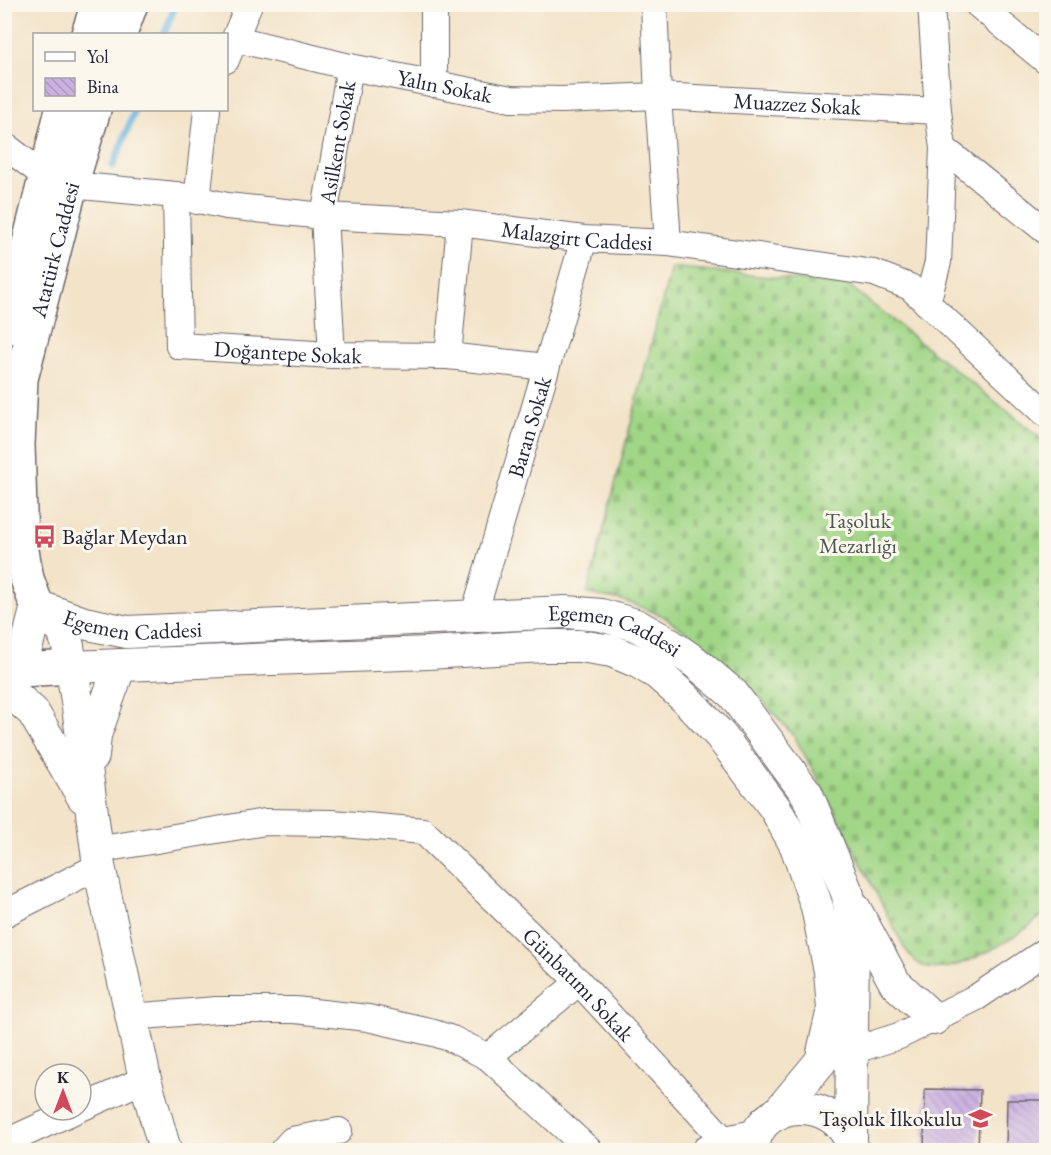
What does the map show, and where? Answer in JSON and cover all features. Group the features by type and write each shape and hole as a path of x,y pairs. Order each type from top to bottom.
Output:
{"main road":[{"path":"88,33 98,4"},
{"path":"120,33 131,4"},
{"name":"Atatürk Caddesi","path":"37,606 27,579 21,545 18,444 21,379 58,180 62,111"},
{"name":"Atatürk Caddesi","path":"6,322 58,180 93,111"},
{"name":"Egemen Caddesi","path":"4,594 37,606"},
{"name":"Egemen Caddesi","path":"4,671 71,667"}],"street":[{"path":"231,49 249,4"},
{"path":"434,4 434,84"},
{"path":"654,4 668,243"},
{"path":"927,303 938,262 943,148 938,111 931,4"},
{"path":"977,4 1047,62"},
{"name":"Yalın Sokak","path":"231,49 350,67 511,99 561,100 658,96"},
{"name":"Asilkent Sokak","path":"332,355 324,216 350,67"},
{"name":"Muazzez Sokak","path":"658,96 938,111"},
{"path":"187,198 207,111"},
{"path":"4,145 58,180"},
{"path":"943,148 1047,231"},
{"name":"Malazgirt Caddesi","path":"58,180 187,198 227,206 324,216 460,223 584,239 668,243 874,273 910,288 1047,414"},
{"name":"Doğantepe Sokak","path":"187,198 179,346 332,355 448,356 546,367"},
{"path":"448,356 460,223"},
{"name":"Baran Sokak","path":"474,615 584,239"},
{"path":"4,665 18,658 27,645 37,606 63,631 68,646 78,707 98,858 144,1079 165,1150"},
{"name":"Egemen Caddesi","path":"37,606 84,623 127,632 567,612 601,615 636,626 666,642 695,662 733,694 807,794 848,895 853,934 852,1146"},
{"name":"Egemen Caddesi","path":"71,667 580,646 612,651 658,674 685,698 720,735 776,808 796,846 817,907 830,971 832,1009 821,1061 777,1114 735,1145"},
{"path":"91,811 94,735 120,665"},
{"path":"4,686 33,712 91,811"},
{"name":"Günbatımı Sokak","path":"98,858 265,822 332,823 423,831 579,982 735,1145"},
{"path":"4,914 98,858"},
{"path":"848,895 895,983 934,1019"},
{"path":"821,1061 899,1036 934,1019 977,997 1047,951"},
{"path":"488,1058 579,982"},
{"path":"131,1017 255,1009 368,1018 434,1032 488,1058 589,1150"},
{"path":"93,1102 144,1079"},
{"path":"777,1114 791,1108 806,1107 820,1111 834,1118 844,1129 852,1146"},
{"path":"4,1143 50,1122"},
{"path":"283,1150 292,1140 339,1131"}],"green space":[{"name":"Taşoluk Mezarlığı","path":"671,267 848,285 1046,442 1046,912 1008,940 974,958 943,968 930,968 919,963 905,949 794,736 751,688 703,643 661,615 622,600 587,594"}],"building":[{"path":"925,1089 980,1090 978,1150 924,1150"},
{"path":"1007,1100 1046,1100 1046,1150 1006,1150"}],"waterway":[{"path":"164,33 176,4"},
{"path":"113,166 135,111"}],"place":[{"name":"Bağlar Meydan","path":"44,536"},
{"name":"Taşoluk İlkokulu","path":"980,1118"}]}
